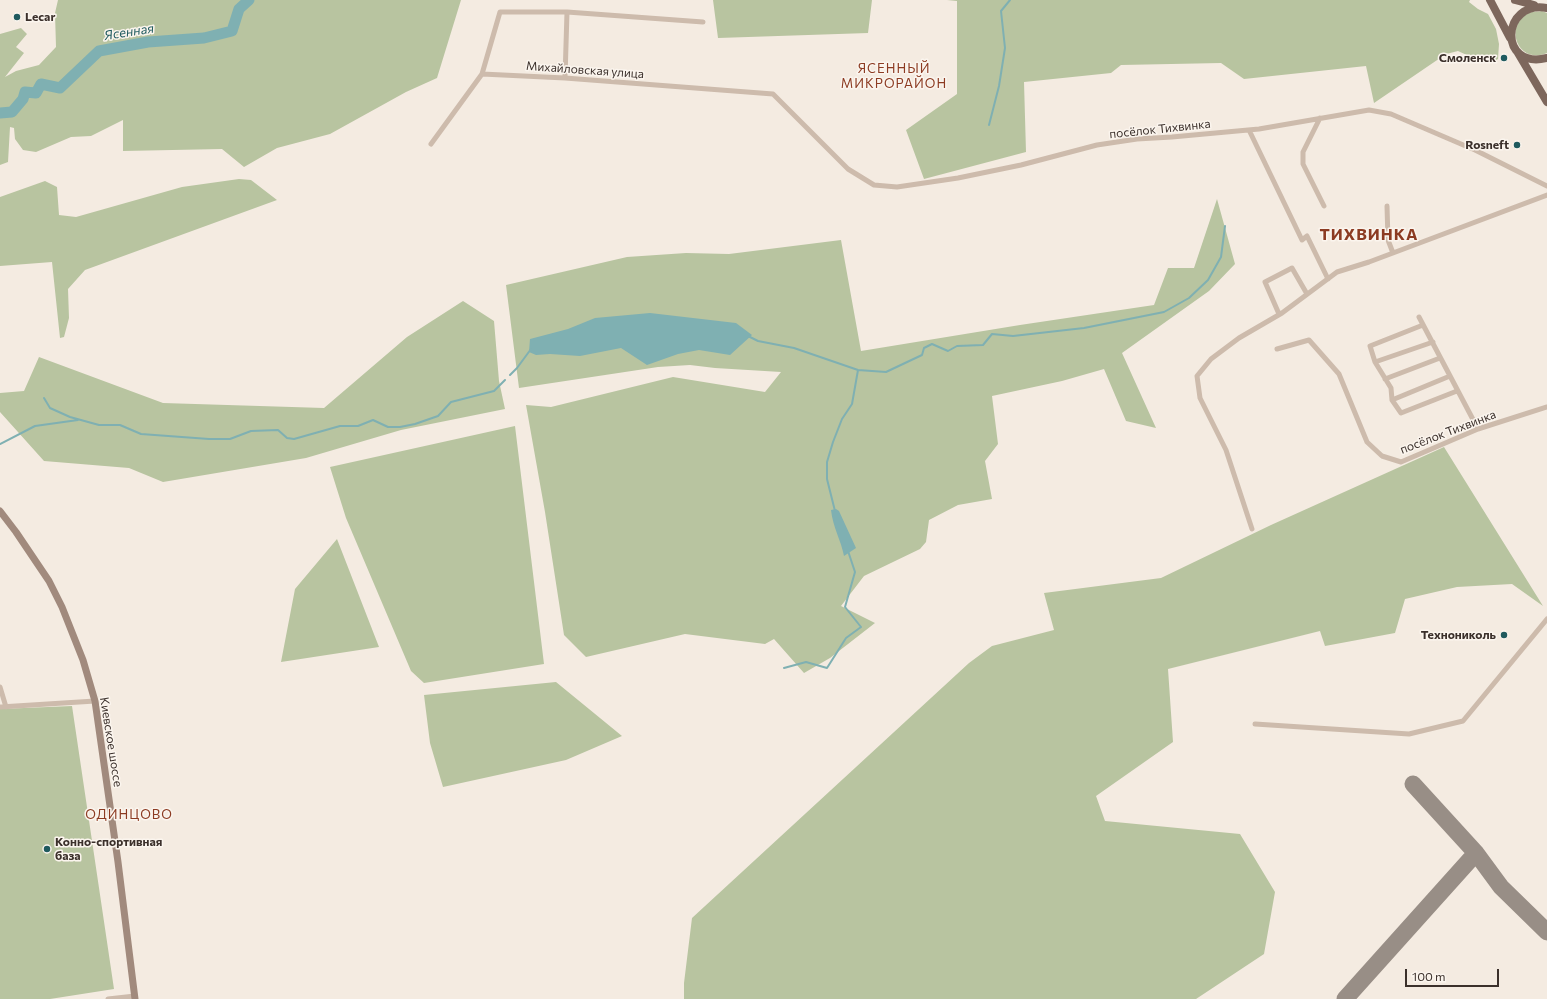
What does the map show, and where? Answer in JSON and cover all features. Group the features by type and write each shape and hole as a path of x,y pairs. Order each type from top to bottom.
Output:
{"main road":[{"path":"1490,0 1514,46 1547,102"},
{"path":"1515,0 1547,8"},
{"path":"1536,6 1529,7 1517,15 1511,28 1510,36 1514,46 1521,54 1534,60 1547,58"},
{"name":"Киевское шоссе","path":"0,511 16,532 52,587 62,607 83,660 95,701 118,862 135,997"}],"street":[{"path":"432,144 482,74 500,12 567,12 703,22"},
{"path":"565,78 567,12"},
{"name":"Михайловская улица","path":"482,74 565,78 772,94"},
{"name":"посёлок Тихвинка","path":"772,94 848,169 874,185 896,187 958,178 1021,165 1097,145 1137,139 1249,130 1369,110 1390,114 1475,150 1547,186"},
{"path":"1320,118 1303,152 1304,164 1324,206"},
{"path":"1249,130 1302,240 1307,236 1328,278"},
{"path":"1252,529 1226,450 1200,398 1197,376 1211,359 1233,342 1279,314 1337,272 1547,195"},
{"path":"1386,206 1388,240 1392,253"},
{"path":"1279,314 1265,282 1292,268 1307,294"},
{"path":"1419,317 1478,429"},
{"path":"1423,325 1370,346 1375,362 1391,388 1392,400 1401,413 1457,391"},
{"name":"посёлок Тихвинка","path":"1278,349 1309,340 1338,374 1367,442 1382,456 1401,462 1478,429 1547,407"},
{"path":"1375,362 1432,342"},
{"path":"1386,379 1440,358"},
{"path":"1392,400 1450,376"},
{"path":"1254,724 1409,734 1463,721 1547,619"},
{"path":"0,687 3,707 95,701"},
{"path":"108,999 135,997"}],"green space":[{"path":"58,0 461,0 437,78 406,92 330,134 277,148 244,167 222,149 123,151 123,120 91,136 71,137 36,152 23,150 15,139 14,128 10,127 8,162 0,165 0,34 21,28 27,34 16,47 24,53 5,77 16,71 39,65 56,47 55,13"},
{"path":"713,0 872,0 868,33 718,38"},
{"path":"947,0 1470,0 1469,2 1478,9 1488,14 1496,29 1499,44 1498,59 1491,63 1458,51 1446,54 1374,103 1366,66 1244,79 1221,63 1121,65 1111,73 1024,82 1026,152 924,179 906,130 957,94 957,1"},
{"path":"1542,11 1547,13 1547,53 1537,55 1529,54 1522,50 1518,44 1516,28 1520,20 1527,14"},
{"path":"239,179 251,180 277,200 85,270 68,289 69,318 64,337 60,338 52,262 0,266 0,197 45,181 57,187 59,215 76,217 182,187"},
{"path":"1217,199 1235,264 1209,291 1122,353 1156,428 1126,421 1104,369 1062,381 992,396 998,444 985,461 992,499 958,505 929,520 926,542 920,549 864,576 841,606 875,623 830,658 804,673 774,639 765,644 685,634 586,657 564,635 545,512 526,405 551,407 673,377 765,392 781,372 690,365 658,367 519,388 506,285 627,257 686,253 729,254 841,240 861,351 1154,305 1168,268 1194,268"},
{"path":"463,301 494,321 499,381 505,409 401,430 306,458 163,482 129,468 44,461 0,412 0,393 24,391 39,357 163,403 324,408 407,337"},
{"path":"515,426 544,664 424,683 411,671 346,518 330,467"},
{"path":"1444,447 1543,606 1512,584 1457,587 1405,599 1395,633 1325,646 1320,631 1168,669 1173,742 1096,796 1105,821 1240,834 1275,892 1264,954 1196,999 684,999 684,983 692,918 969,663 992,646 1054,630 1044,593 1161,578 1271,525"},
{"path":"337,539 379,647 281,662 295,589"},
{"path":"556,682 622,736 566,760 443,787 430,743 424,695"},
{"name":"Конно-спортивная база","path":"72,706 114,989 50,999 0,999 0,709"}],"water":[{"path":"650,313 736,323 752,335 730,355 699,350 678,354 647,365 621,348 580,356 550,354 536,355 529,352 530,339 568,329 595,318"},
{"path":"836,509 839,511 856,548 844,556 832,516 831,510"}],"waterway":[{"name":"Ясенная","path":"0,113 12,112 23,99 25,92 36,93 41,84 60,88 99,51 148,42 204,38 232,31 239,9 249,0"},
{"path":"989,125 999,86 1005,48 1001,11 1010,0"},
{"path":"748,336 758,341 794,348 858,370 886,372 922,355 924,348 932,344 948,351 957,346 983,345 992,334 1013,336 1084,328 1164,312 1189,298 1208,280 1221,257 1225,226"},
{"path":"510,375 531,349"},
{"path":"835,511 827,479 827,462 842,419 852,404 858,370"},
{"path":"44,398 50,408 70,417 99,425 120,425 141,434 230,439 251,431 278,430 287,438 294,439 340,426 358,426 373,420 388,427 400,427 415,424 438,416 451,402 494,391 505,380"},
{"path":"0,444 35,426 78,420"},
{"path":"784,668 806,662 827,668 846,638 861,627 845,607 855,572 848,551"}],"taxiway":[{"path":"1413,784 1476,853 1501,887 1547,932"},
{"path":"1345,999 1476,853"}],"place":[{"name":"Lecar","path":"17,17"},
{"name":"Смоленск","path":"1504,58"},
{"name":"Rosneft","path":"1517,145"},
{"name":"Технониколь","path":"1504,635"},
{"name":"Конно-спортивная база","path":"47,849"}],"district":[{"name":"ЯСЕННЫЙ МИКРОРАЙОН","path":"894,76"},
{"name":"ТИХВИНКА","path":"1369,235"},
{"name":"ОДИНЦОВО","path":"129,815"}]}
